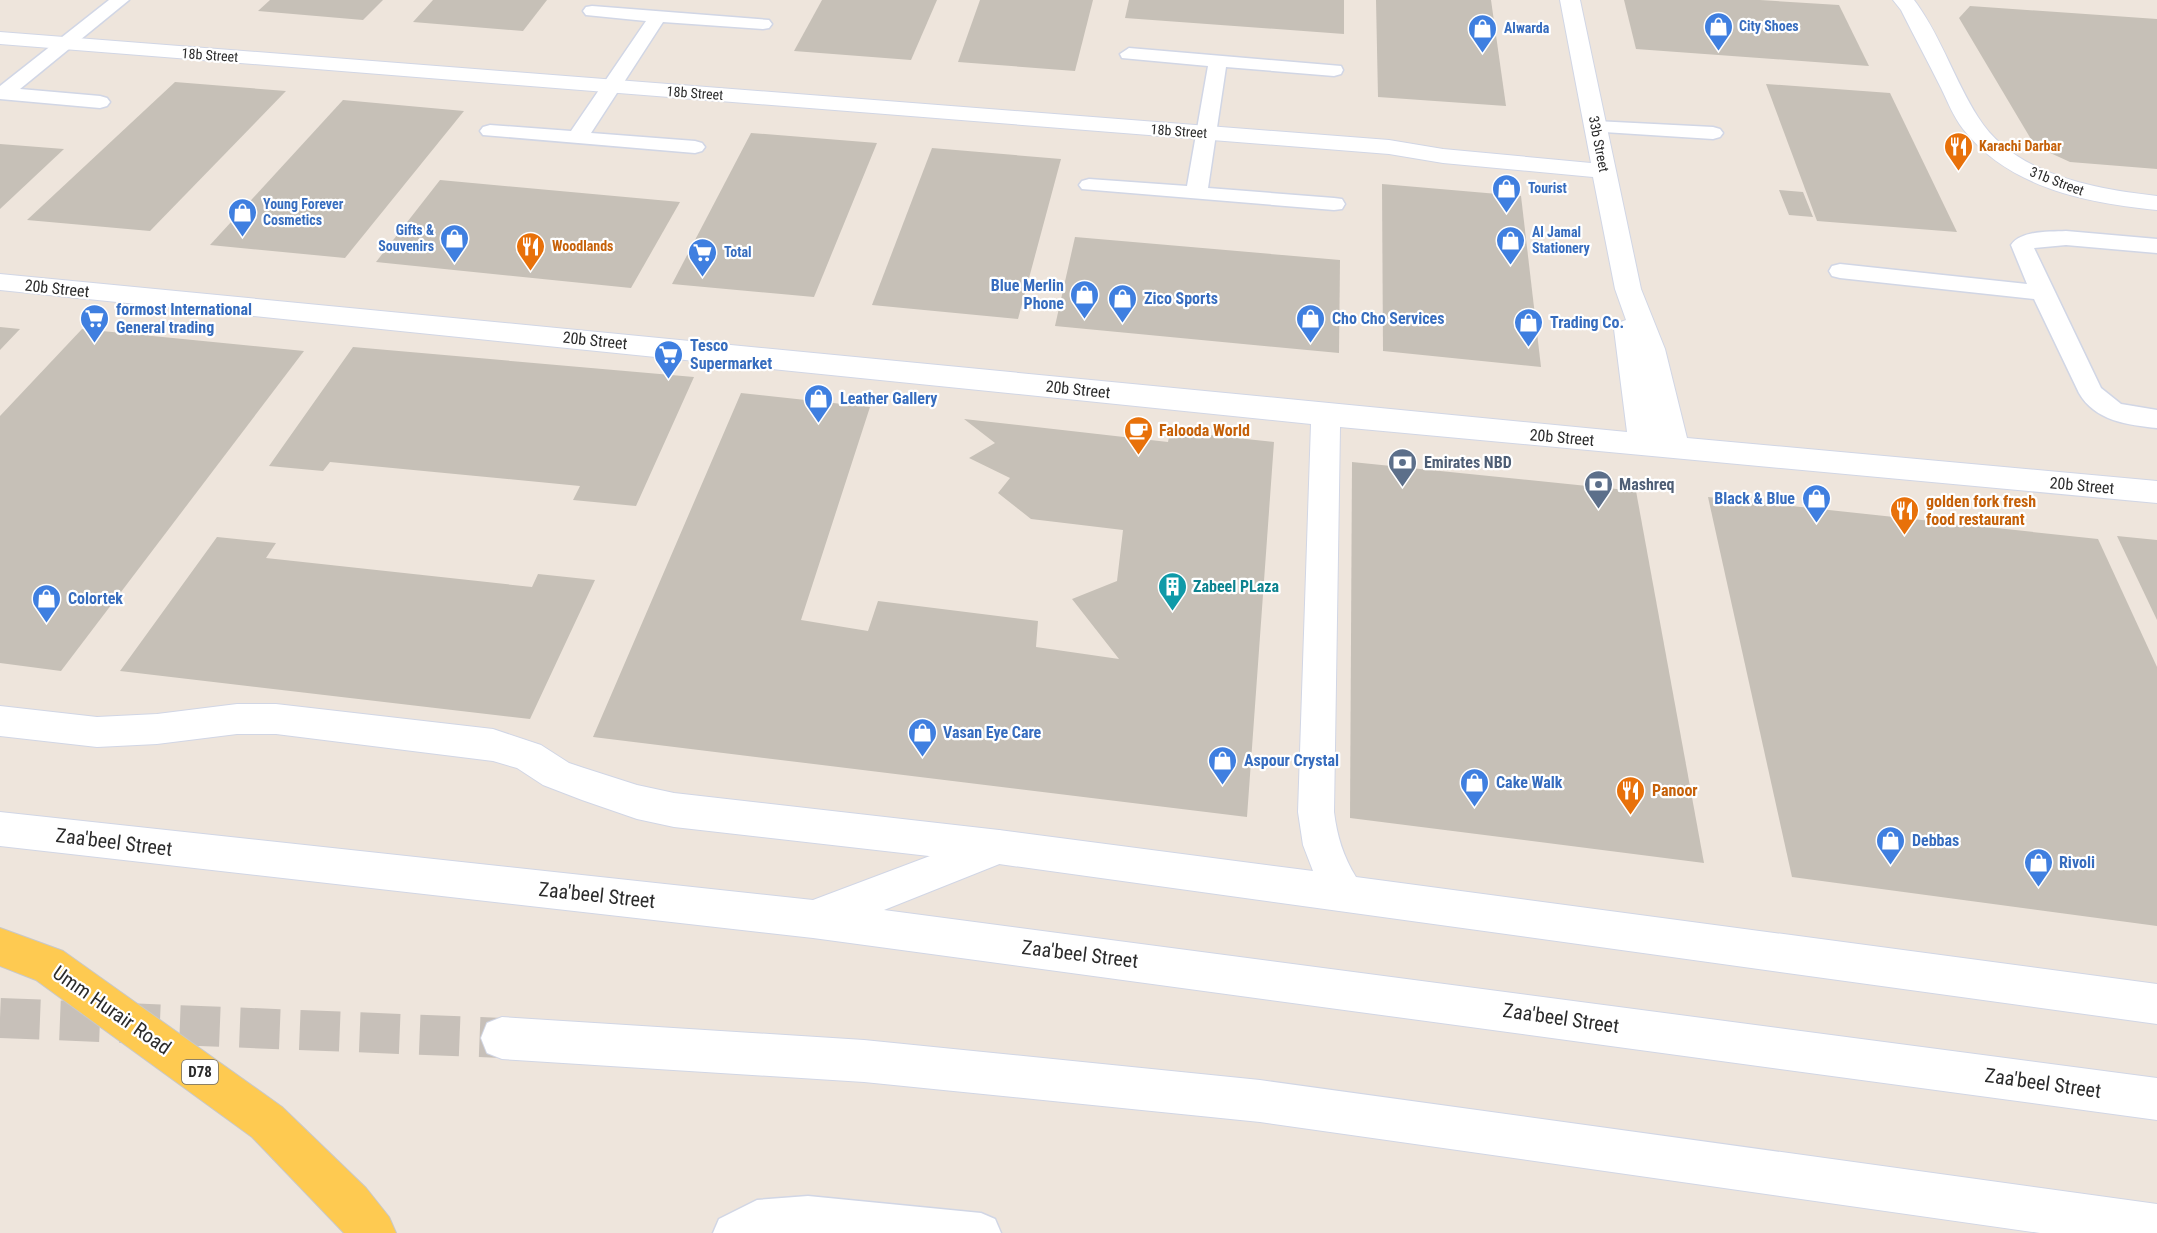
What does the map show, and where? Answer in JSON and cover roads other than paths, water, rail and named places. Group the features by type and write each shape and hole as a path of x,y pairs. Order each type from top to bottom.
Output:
{"main road":[{"name":"Umm Hurair Road","path":"0,947 49,965 267,1122 350,1204 374,1233"}],"street":[{"name":"33b Street","path":"1570,0 1628,289 1651,349 1676,447"},
{"name":"31b Street","path":"1903,0 1910,8 1972,124 2010,160 2038,176 2070,188 2157,203"},
{"name":"18b Street","path":"0,38 1389,147 1443,156 1602,162"},
{"name":"20b Street","path":"0,282 705,350 1326,415 2157,492"},
{"name":"33b Street","path":"1628,289 1628,327 1643,444"},
{"path":"1326,415 1316,812 1317,833 1323,854 1345,895"},
{"path":"0,721 97,732 157,729 237,719 276,719 493,745 528,756 556,774 582,784 637,802 674,810 999,847 2157,1004"},
{"name":"Zaa'beel Street","path":"0,829 813,919 2157,1099"},
{"path":"813,919 999,847"},
{"path":"502,1038 864,1061 1260,1101 2157,1227"}],"lane":[{"path":"2,93 120,0"},
{"path":"592,11 763,24"},
{"path":"577,138 658,16"},
{"path":"1129,54 1334,70"},
{"path":"1196,194 1218,61"},
{"path":"2,93 100,102"},
{"path":"1595,127 1713,133"},
{"path":"490,131 695,147"},
{"path":"1089,185 1335,204"},
{"path":"2157,246 2051,237 2028,239 2022,244 2022,252 2091,393 2098,402 2126,416 2157,419"},
{"path":"1840,271 2043,293"},
{"path":"733,1233 758,1219 808,1215 981,1233"}],"tunnel":[{"path":"0,1018 502,1038"}],"place":[{"name":"City Shoes","path":"1718,52"},
{"name":"Alwarda","path":"1483,54"},
{"name":"Karachi Darbar","path":"1958,172"},
{"name":"Tourist","path":"1507,214"},
{"name":"Young Forever Cosmetics","path":"242,238"},
{"name":"Gifts & Souvenirs","path":"455,264"},
{"name":"Al Jamal Stationery","path":"1511,266"},
{"name":"Woodlands","path":"531,272"},
{"name":"Total","path":"703,278"},
{"name":"Blue Merlin Phone","path":"1085,320"},
{"name":"Zico Sports","path":"1123,324"},
{"name":"formost International General trading","path":"95,344"},
{"name":"Cho Cho Services","path":"1311,344"},
{"name":"Trading Co.","path":"1529,348"},
{"name":"Tesco Supermarket","path":"669,380"},
{"name":"Leather Gallery","path":"819,424"},
{"name":"Falooda World","path":"1138,456"},
{"name":"Emirates NBD","path":"1403,488"},
{"name":"Mashreq","path":"1598,510"},
{"name":"Black & Blue","path":"1816,524"},
{"name":"golden fork fresh food restaurant","path":"1905,536"},
{"name":"Zabeel PLaza","path":"1172,612"},
{"name":"Colortek","path":"47,624"},
{"name":"Vasan Eye Care","path":"922,758"},
{"name":"Aspour Crystal","path":"1223,786"},
{"name":"Cake Walk","path":"1475,808"},
{"name":"Panoor","path":"1631,816"},
{"name":"Debbas","path":"1891,866"},
{"name":"Rivoli","path":"2038,888"}]}
